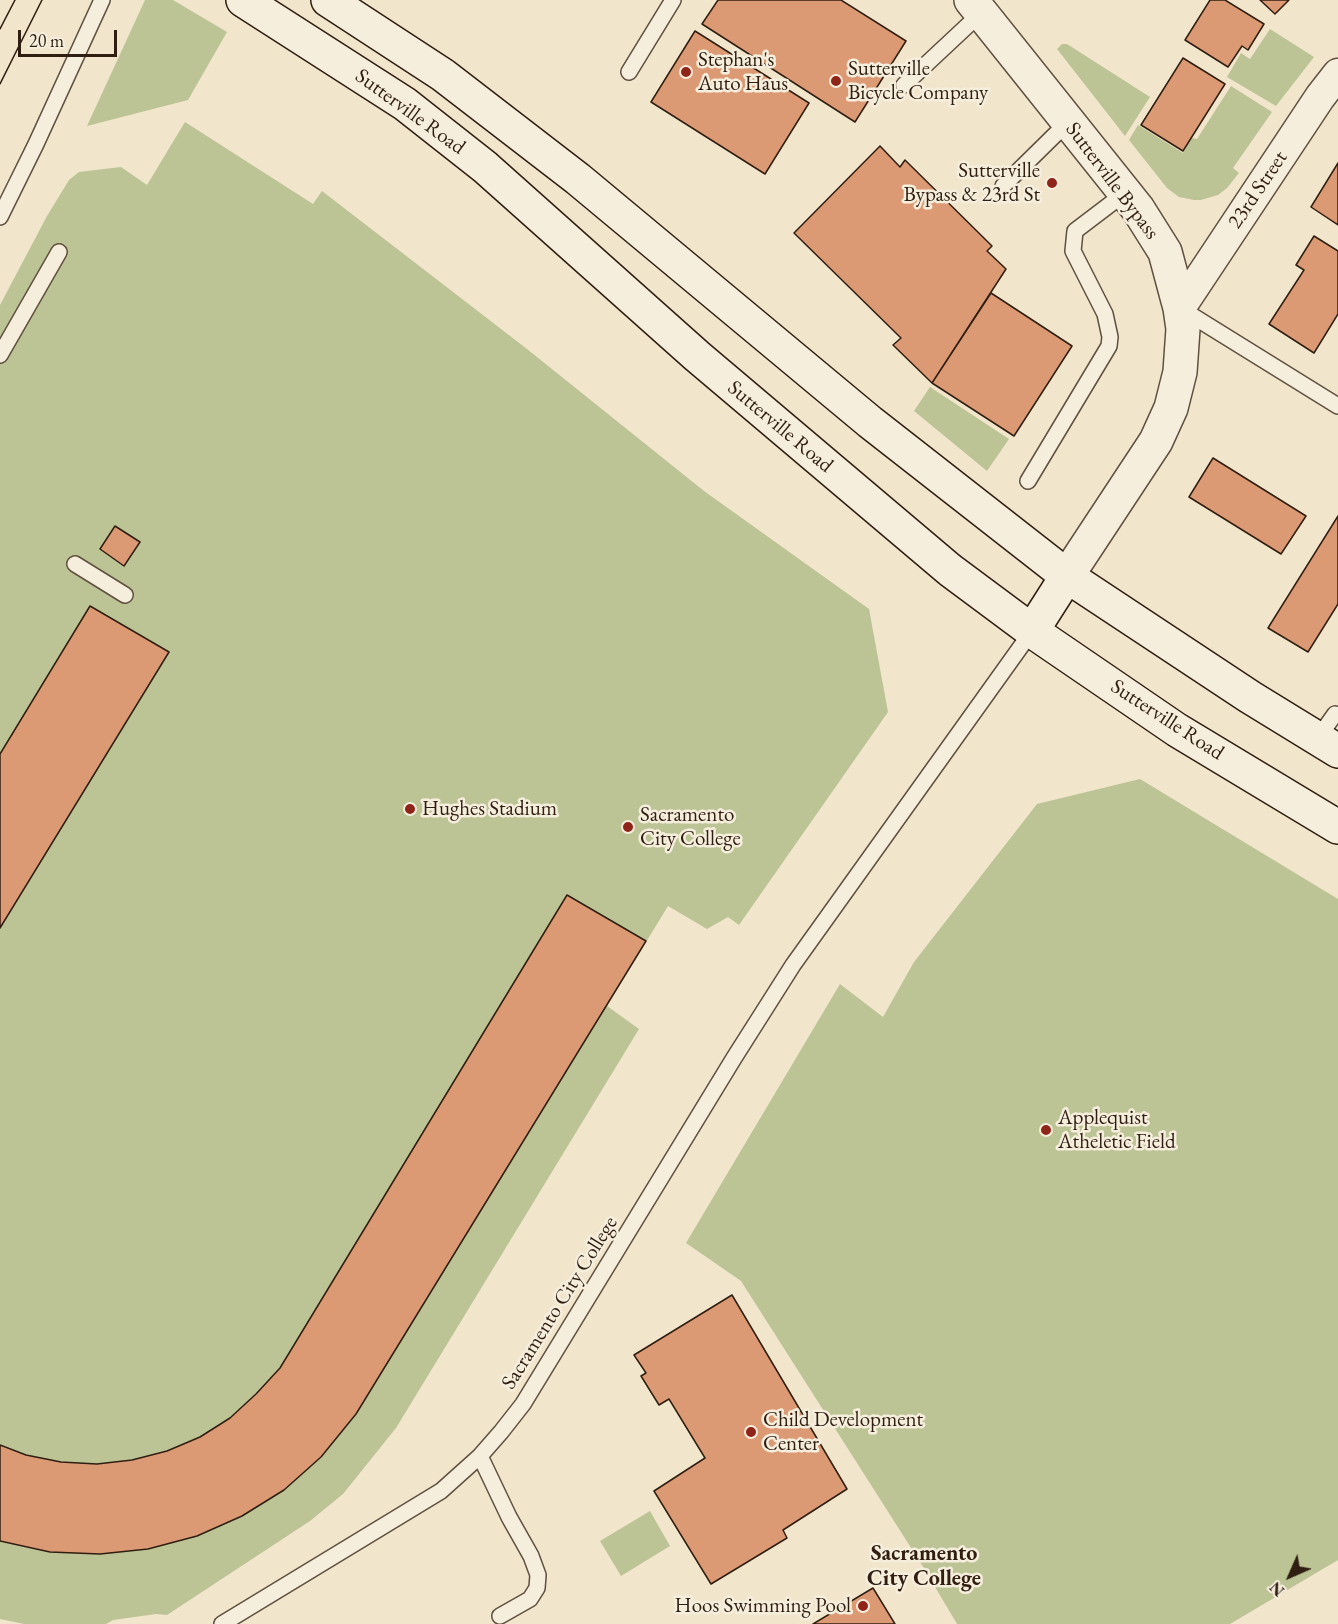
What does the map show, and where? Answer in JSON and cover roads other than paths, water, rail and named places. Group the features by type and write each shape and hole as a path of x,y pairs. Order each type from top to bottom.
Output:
{"main road":[{"name":"Sutterville Road","path":"243,0 405,104 485,167 697,356 931,555 1032,631 1177,730 1338,827"},
{"path":"328,0 443,75 560,165 870,422 1067,576 1250,697 1330,734"},
{"name":"Sutterville Bypass","path":"976,6 1138,209 1165,252 1180,308 1183,329 1180,372 1171,408 1156,441 1032,631"}],"street":[{"name":"23rd Street","path":"1180,308 1338,74"}],"lane":[{"path":"0,217 102,0"},
{"path":"628,72 673,0"},
{"path":"904,85 976,6"},
{"path":"1003,186 1068,122"},
{"path":"1028,481 1109,346 1109,327 1073,251 1075,231 1125,193"},
{"path":"0,355 59,252"},
{"path":"1180,308 1338,406"},
{"path":"75,564 125,595"},
{"name":"Sacramento City College","path":"222,1624 441,1491 480,1456 523,1404 734,1058 794,965 1032,631"},
{"path":"480,1456 509,1517 531,1556 538,1575 537,1588 530,1599 501,1616"}],"tram line":[{"path":"0,29 15,0"},
{"path":"0,84 42,0"}],"place":[{"name":"Stephan's Auto Haus","path":"686,72"},
{"name":"Sutterville Bicycle Company","path":"836,81"},
{"name":"Sutterville Bypass & 23rd St","path":"1052,183"},
{"name":"Hughes Stadium","path":"410,809"},
{"name":"Sacramento City College","path":"628,827"},
{"name":"Applequist Atheletic Field","path":"1046,1130"},
{"name":"Child Development Center","path":"751,1432"},
{"name":"Hoos Swimming Pool","path":"863,1606"}],"district":[{"name":"Sacramento City College","path":"924,1566"}]}
